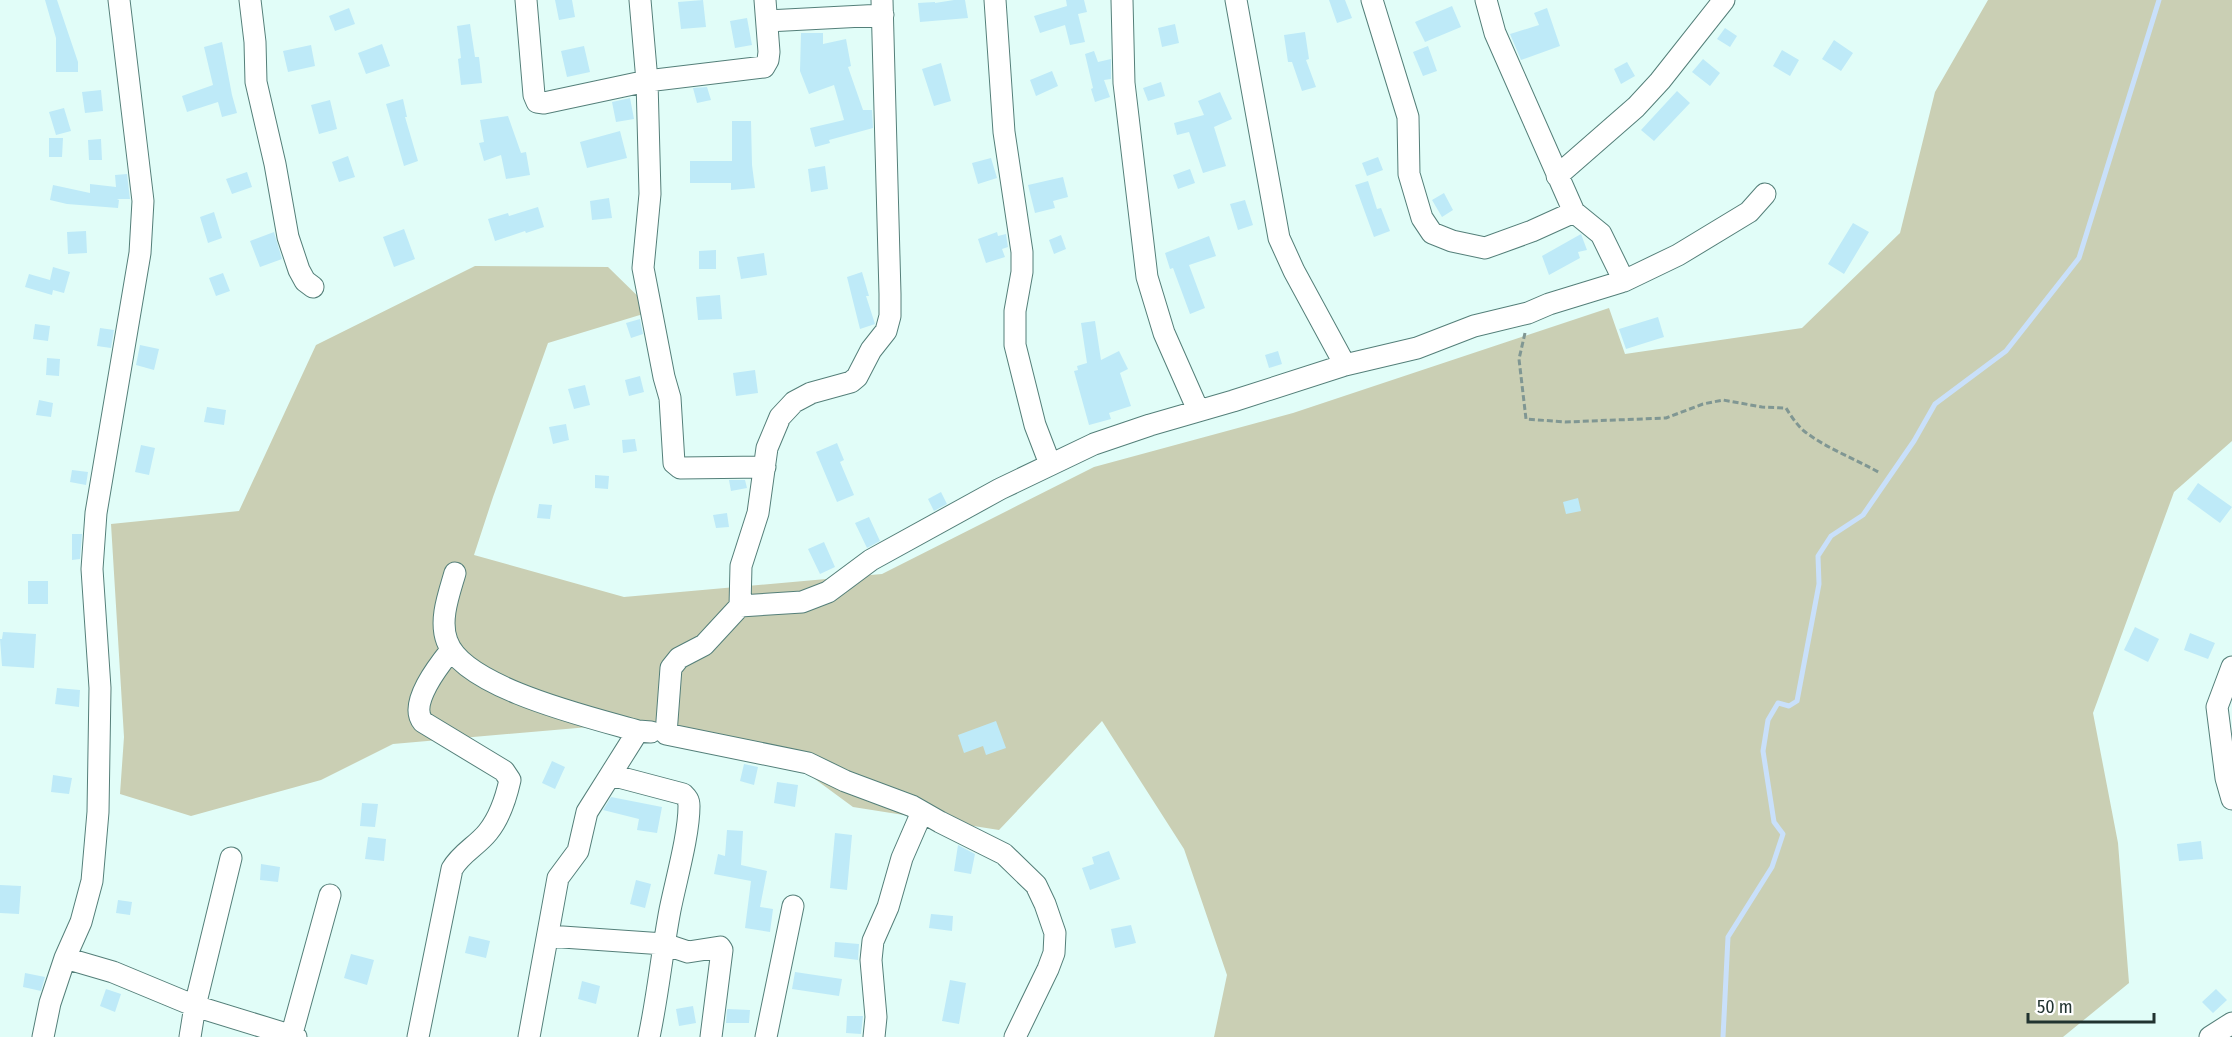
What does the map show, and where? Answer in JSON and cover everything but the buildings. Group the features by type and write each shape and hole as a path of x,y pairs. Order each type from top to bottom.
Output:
{"street":[{"path":"43,1037 50,1003 65,958 81,922 92,881 98,812 100,688 92,569 96,513 140,253 143,201 119,0"},
{"path":"250,0 255,42 256,82 275,164 288,237 299,270 313,287"},
{"path":"526,0 534,95 537,102 544,103 647,81 764,67 768,60 766,10 882,8 890,316 886,331 871,350 852,382 811,393 794,402 780,417 767,448 755,524 741,566 740,606 704,645 679,658 671,668 666,734"},
{"path":"640,0 647,81 650,207 642,268 670,398 675,466 680,468 765,467"},
{"path":"995,0 1004,132 1022,252 1022,272 1015,311 1015,345 1035,425 1050,464"},
{"path":"1122,0 1124,83 1147,277 1164,333 1198,410"},
{"path":"1236,0 1279,238 1294,271 1345,365"},
{"path":"1372,0 1408,117 1410,174 1422,218 1432,232 1452,241 1485,248 1532,231 1574,212"},
{"path":"1486,0 1495,33 1574,212 1601,234 1624,281"},
{"path":"1557,176 1636,107 1660,81 1724,0"},
{"path":"740,606 802,602 828,592 871,560 1000,489 1094,444 1345,365 1418,348 1474,327 1624,281 1678,255 1749,212 1765,194"},
{"path":"455,573 445,618 446,640 451,650 469,668 526,696 638,731 666,734 808,762 845,781 922,812 1004,854 1036,885 1055,933 1054,953 1015,1037"},
{"path":"418,1037 452,869 457,860 488,833 494,824 504,804 510,780 504,771 423,722 419,717 418,710 431,676 451,650"},
{"path":"2232,667 2217,707 2226,778 2232,800"},
{"path":"529,1037 558,878 578,851 587,812 638,731"},
{"path":"611,775 683,794 689,805 664,944 659,990 649,1037"},
{"path":"874,1037 876,1017 871,960 873,941 888,907 902,858 922,812"},
{"path":"190,1037 195,1006 231,858"},
{"path":"65,958 113,972 195,1006 293,1036 330,895"},
{"path":"766,1037 793,906"},
{"path":"548,936 664,944 688,952 716,946 722,950 711,1037"},
{"path":"2210,1037 2232,1023"}],"path":[{"path":"1528,312 1520,359 1526,419 1565,422 1666,418 1703,404 1723,400 1762,407 1786,408 1802,429 1829,449 1853,457 1880,473"}],"green space":[{"path":"1988,0 2232,0 2232,441 2174,492 2093,713 2118,843 2129,983 2063,1037 1214,1037 1227,975 1184,849 1102,721 999,830 853,807 770,746 647,722 393,744 321,780 191,816 120,794 124,737 111,524 239,511 316,345 475,266 608,267 653,311 548,343 474,555 624,597 882,574 1094,467 1293,413 1609,308 1625,354 1802,328 1900,233 1935,92"}],"waterway":[{"path":"1723,1037 1728,937 1772,867 1783,834 1774,822 1763,751 1768,720 1778,703 1789,706 1797,701 1819,584 1818,556 1831,536 1863,515 1914,441 1935,404 2006,351 2079,258 2159,0"}]}
